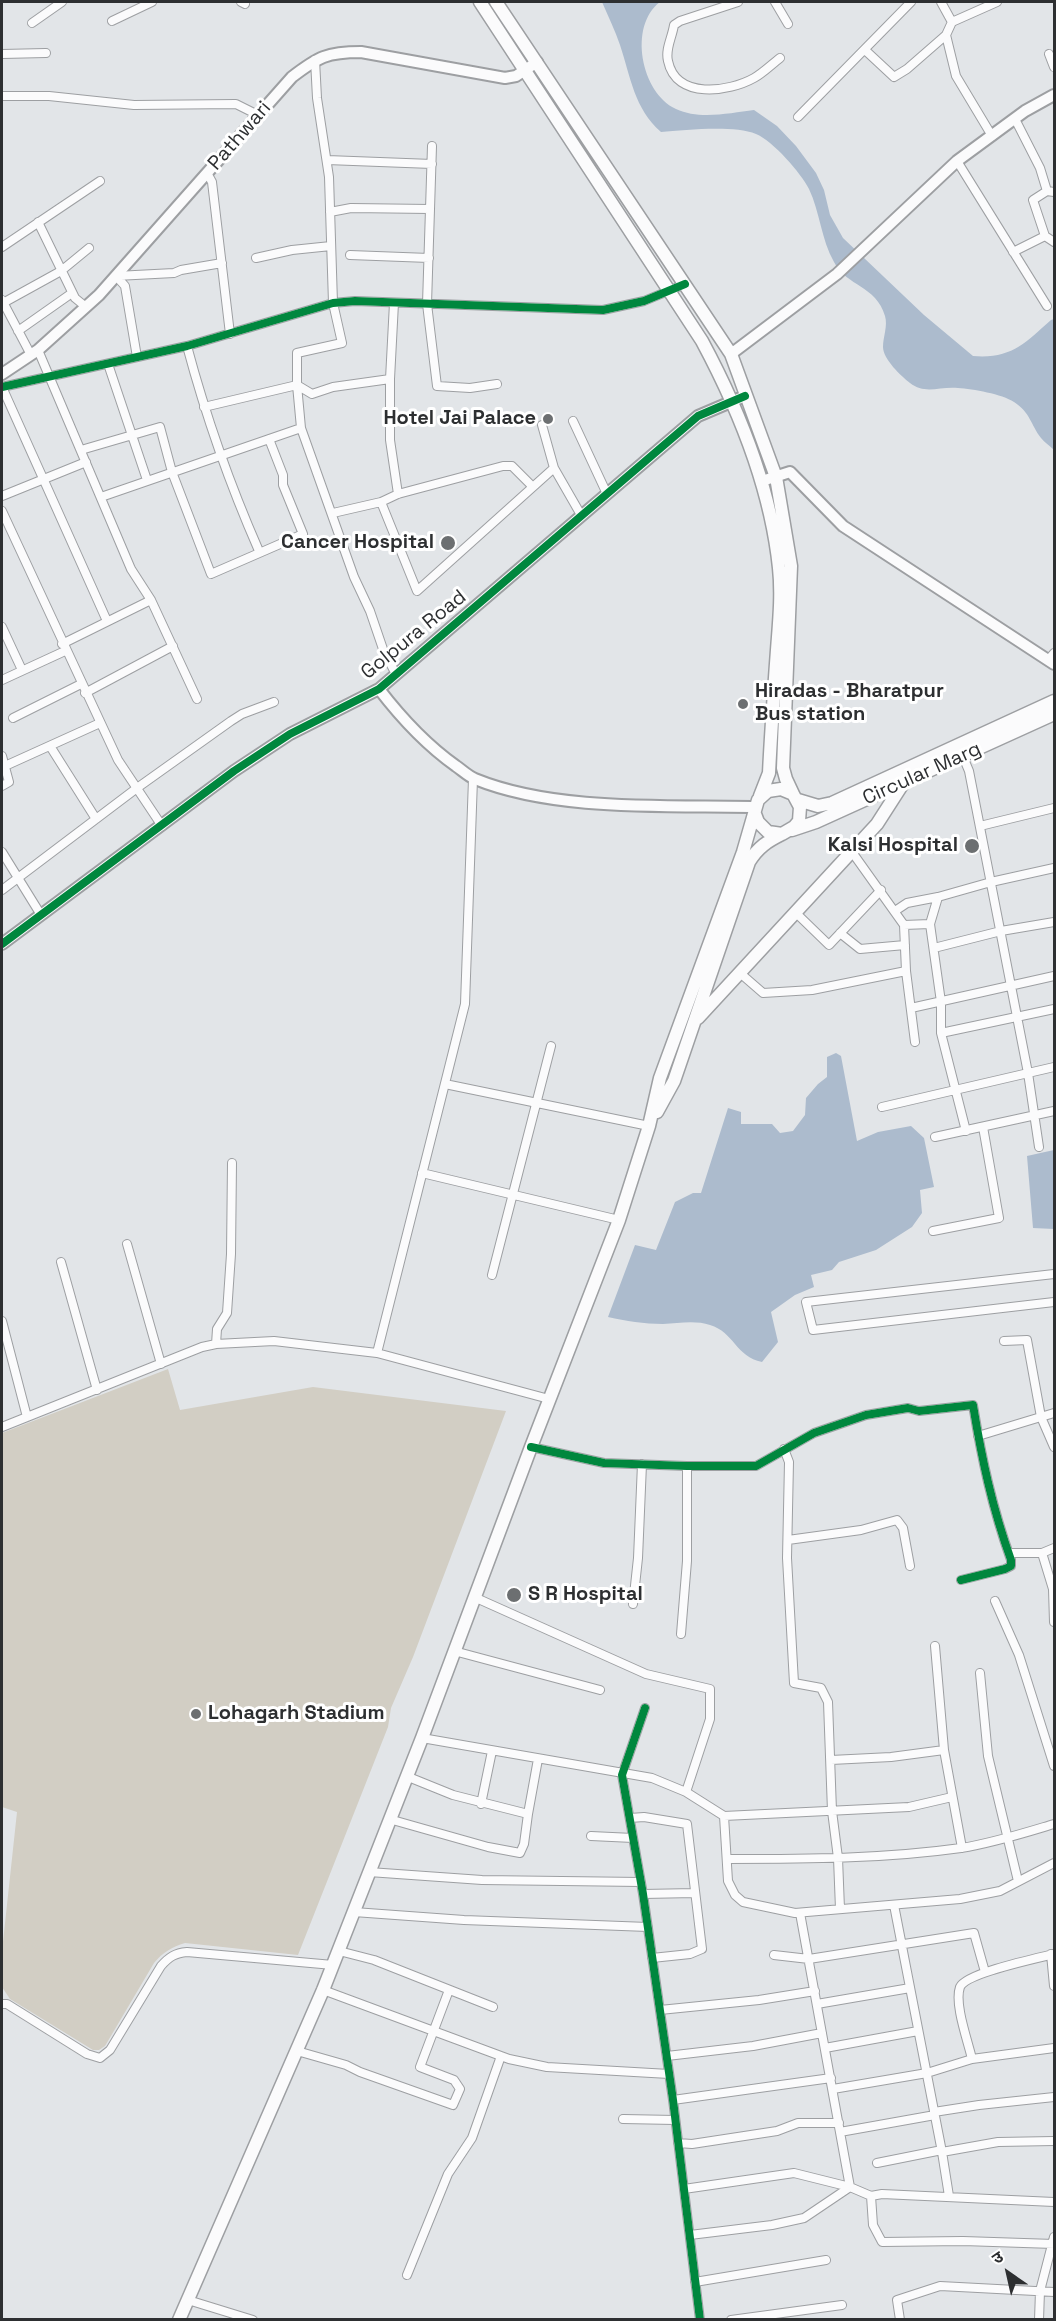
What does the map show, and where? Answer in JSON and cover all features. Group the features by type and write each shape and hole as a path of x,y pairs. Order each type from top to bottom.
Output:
{"main road":[{"path":"179,2319 323,1990 422,1738 619,1220 649,1126 660,1078 769,773 780,570 772,517 762,481 712,359 480,2"},
{"path":"496,2 730,352 776,477 791,566 783,768 796,797 801,814 799,821 785,833 768,832 762,828 756,807 762,795 774,789 788,791 796,797"},
{"path":"712,359 711,353 716,346 725,345 730,352"},
{"path":"722,381 728,386 733,385 738,380 738,374"},
{"name":"Circular Marg","path":"649,1126 674,1081 749,862 756,850 766,842 785,833 816,822 904,782 1054,701"},
{"name":"Circular Marg","path":"796,797 818,806 832,803 1054,714"},
{"path":"694,1023 877,824 904,782"}],"street":[{"path":"32,23 62,2"},
{"path":"112,21 153,2"},
{"path":"738,2 680,21 674,26 667,49 668,62 674,75 684,85 704,90 732,86 754,78 780,58"},
{"path":"775,2 788,24"},
{"path":"798,117 911,2"},
{"path":"941,2 952,22"},
{"path":"865,50 894,77 908,69 946,35 952,22 997,2"},
{"path":"946,35 956,76 992,136"},
{"name":"Pathwari","path":"2,374 34,353 86,307 292,77 315,60 337,52 361,52 505,78 516,76 537,62"},
{"path":"2,54 46,53"},
{"path":"1049,54 1054,67"},
{"path":"315,60 317,98 327,160 333,303 342,343 297,353 301,428 354,577 370,611 384,652 396,674"},
{"path":"730,352 837,274 957,161 1015,119 1054,95"},
{"path":"2,96 50,96 134,105 236,104 258,115"},
{"path":"1015,119 1051,192 1033,200 1045,236 1054,242"},
{"path":"432,146 427,304 437,386 470,388 497,384"},
{"path":"327,160 432,164"},
{"path":"957,161 1047,306"},
{"path":"207,173 212,182 230,334"},
{"path":"2,247 100,181"},
{"path":"330,212 351,208 430,209"},
{"path":"38,222 72,293 86,307"},
{"path":"1013,252 1045,236"},
{"path":"256,258 292,250 332,246"},
{"path":"88,248 61,271 2,301 18,331 50,377 131,568 151,600 197,699"},
{"path":"350,255 429,258"},
{"path":"116,276 174,273 222,263"},
{"path":"116,276 125,286 137,357"},
{"path":"107,621 2,387 188,346 333,303 355,301 603,310 644,301 685,284"},
{"path":"18,331 72,293"},
{"path":"394,303 390,440 398,494"},
{"path":"188,346 204,407 237,500 259,551"},
{"path":"108,364 147,480"},
{"path":"204,407 297,385 312,394 333,387 390,379"},
{"name":"Golpura Road","path":"2,944 234,771 290,734 379,689 698,416 745,396"},
{"path":"573,421 607,494"},
{"path":"542,426 554,468 581,515"},
{"path":"81,450 160,427 172,472 211,574 259,551 303,534 283,485 283,475 269,439"},
{"path":"101,497 301,428"},
{"path":"2,496 86,462"},
{"path":"333,513 381,502 398,494 503,466 512,466 532,486"},
{"path":"381,502 417,591 554,468"},
{"path":"762,481 790,472 843,526 1052,659"},
{"path":"2,511 118,760 162,826"},
{"path":"2,680 64,648 107,621 151,600"},
{"path":"2,627 22,670"},
{"path":"86,693 173,646"},
{"path":"13,718 81,684"},
{"path":"379,689 400,716 433,750 473,778 541,798 613,804 756,807"},
{"path":"2,890 137,788 231,721 242,714 274,702"},
{"path":"4,766 100,723"},
{"path":"50,746 96,819"},
{"path":"961,751 969,771 1012,986 1029,1073 1039,1147"},
{"path":"2,756 9,782 2,786"},
{"path":"377,1353 465,1004 473,778"},
{"path":"980,826 1054,808"},
{"path":"2,852 41,915"},
{"path":"852,852 904,924 906,971 915,1042"},
{"path":"895,911 907,903 1054,868"},
{"path":"796,913 829,945 881,890"},
{"path":"938,897 930,924 941,1002 941,1033 966,1131"},
{"path":"933,948 1001,931 1054,922"},
{"path":"904,924 930,924"},
{"path":"840,933 860,949 905,945"},
{"path":"740,973 763,993 812,990 906,971"},
{"path":"910,1008 1054,976"},
{"path":"941,1033 1054,1010"},
{"path":"492,1275 551,1046"},
{"path":"882,1107 1054,1067"},
{"path":"445,1084 649,1126"},
{"path":"935,1137 1054,1111"},
{"path":"933,1231 999,1218 983,1127"},
{"path":"216,1344 217,1329 227,1313 231,1254 232,1163"},
{"path":"422,1173 619,1220"},
{"path":"127,1244 161,1364"},
{"path":"61,1263 97,1390"},
{"path":"1054,1274 806,1302 813,1330 1054,1302"},
{"path":"2,1321 27,1417"},
{"path":"1004,1341 1027,1340 1041,1417 1054,1447"},
{"path":"2,1427 216,1344 274,1341 377,1353 549,1399"},
{"path":"531,1447 604,1463 756,1466 814,1433 866,1415 908,1408 919,1412 972,1405 984,1472 1011,1566 961,1580"},
{"path":"978,1436 1054,1413"},
{"path":"784,1449 789,1462 787,1558 794,1683 821,1688 828,1702 832,1811 838,1858 840,1909"},
{"path":"633,1604 639,1558 642,1464"},
{"path":"681,1634 687,1561 687,1466"},
{"path":"788,1540 861,1530 897,1520 903,1528 910,1566"},
{"path":"1009,1553 1042,1553 1054,1548"},
{"path":"1042,1553 1054,1589 1054,1622"},
{"path":"474,1597 646,1674 710,1689 711,1719 686,1792"},
{"path":"995,1601 1019,1655 1054,1766"},
{"path":"935,1646 944,1750 962,1848"},
{"path":"454,1651 600,1690"},
{"path":"980,1673 988,1756 1018,1881"},
{"path":"645,1708 622,1775 643,1894 667,2056 700,2319"},
{"path":"422,1738 622,1775 652,1778 686,1792 724,1816 909,1807 952,1797"},
{"path":"831,1760 891,1757 944,1750"},
{"path":"481,1804 492,1751"},
{"path":"389,1819 488,1847 520,1853 524,1844 538,1759"},
{"path":"406,1776 481,1804 528,1814"},
{"path":"724,1816 728,1881 735,1895 743,1902 800,1912 960,1899 1000,1891 1054,1863"},
{"path":"630,1818 644,1817 687,1824 702,1949 690,1954 652,1958"},
{"path":"727,1859 838,1858 962,1848 1054,1824"},
{"path":"591,1836 633,1838"},
{"path":"369,1872 482,1880 641,1882"},
{"path":"643,1894 695,1893"},
{"path":"894,1905 949,2196"},
{"path":"354,1912 464,1920 648,1927"},
{"path":"800,1912 850,2187"},
{"path":"774,1955 809,1959 974,1933 985,1972"},
{"path":"339,1951 374,1960 494,2007"},
{"path":"2,2004 7,2004 87,2054 100,2058 110,2050 161,1966 177,1953 333,1965"},
{"path":"972,2059 960,2008 959,1994 966,1979 1053,1954 1054,1986"},
{"path":"817,2004 910,1988"},
{"path":"323,1990 501,2056 547,2067 669,2074"},
{"path":"297,2051 346,2065 453,2105 460,2090 454,2080 420,2067 449,1990"},
{"path":"660,2010 759,2000 815,1991"},
{"path":"825,2048 918,2031"},
{"path":"667,2056 753,2046 822,2033"},
{"path":"833,2089 927,2073 972,2059 1054,2048"},
{"path":"407,2275 448,2174 472,2138 501,2056"},
{"path":"673,2100 831,2079"},
{"path":"840,2132 998,2102 1054,2097"},
{"path":"623,2119 675,2120"},
{"path":"678,2143 692,2144 766,2132 798,2123 839,2123"},
{"path":"876,2163 998,2142 1054,2141"},
{"path":"684,2189 794,2173 850,2187 871,2196 882,2194 949,2196 1054,2202"},
{"path":"690,2235 804,2218 850,2187"},
{"path":"871,2196 873,2226 882,2242 1054,2242 1040,2291 1040,2319"},
{"path":"695,2282 826,2260"},
{"path":"900,2319 897,2300 940,2286 1054,2292"},
{"path":"188,2300 253,2319"},
{"path":"731,2319 842,2305"}],"shaded area":[{"name":"Lohagarh Stadium","path":"168,1369 180,1410 313,1387 506,1411 413,1657 391,1708 388,1727 298,1955 185,1943 176,1946 154,1963 105,2046 99,2050 93,2050 10,1999 2,1987 2,1951 17,1812 2,1807 2,1433"}],"water":[{"path":"602,2 660,2 650,13 644,27 642,42 647,74 654,89 664,101 676,109 704,115 754,110 777,126 796,146 816,173 824,190 830,215 843,238 924,315 973,356 997,355 1016,348 1054,319 1054,450 1041,438 1024,410 1009,399 987,392 964,389 921,389 898,372 884,352 886,320 881,306 868,292 846,277 834,262 809,189 793,166 770,143 747,131 710,129 661,132 639,103 618,39"},
{"path":"836,1053 841,1056 857,1141 878,1132 911,1126 924,1138 934,1187 920,1190 922,1213 912,1227 876,1250 839,1262 832,1270 811,1275 814,1287 795,1295 771,1312 778,1342 762,1362 746,1355 725,1333 705,1323 663,1324 608,1317 635,1245 656,1250 675,1202 693,1193 701,1193 728,1108 741,1112 741,1124 772,1124 780,1133 793,1131 805,1115 806,1098 827,1077 827,1057"},
{"path":"1054,1150 1054,1229 1033,1228 1027,1156"}],"cycle path":[{"path":"2,387 187,346 333,303 355,301 603,310 644,301 685,284"},
{"path":"2,944 234,771 290,734 379,689 698,416 745,396"},
{"path":"531,1447 604,1463 756,1466 814,1433 866,1415 908,1408 919,1411 973,1405 988,1483 1011,1566 961,1580"},
{"path":"645,1708 622,1775 643,1894 673,2100 700,2320"}],"place":[{"name":"Hotel Jai Palace","path":"548,419"},
{"name":"Cancer Hospital","path":"448,543"},
{"name":"Hiradas - Bharatpur Bus station","path":"743,704"},
{"name":"Kalsi Hospital","path":"972,846"},
{"name":"S R Hospital","path":"514,1595"},
{"name":"Lohagarh Stadium","path":"196,1714"}]}
